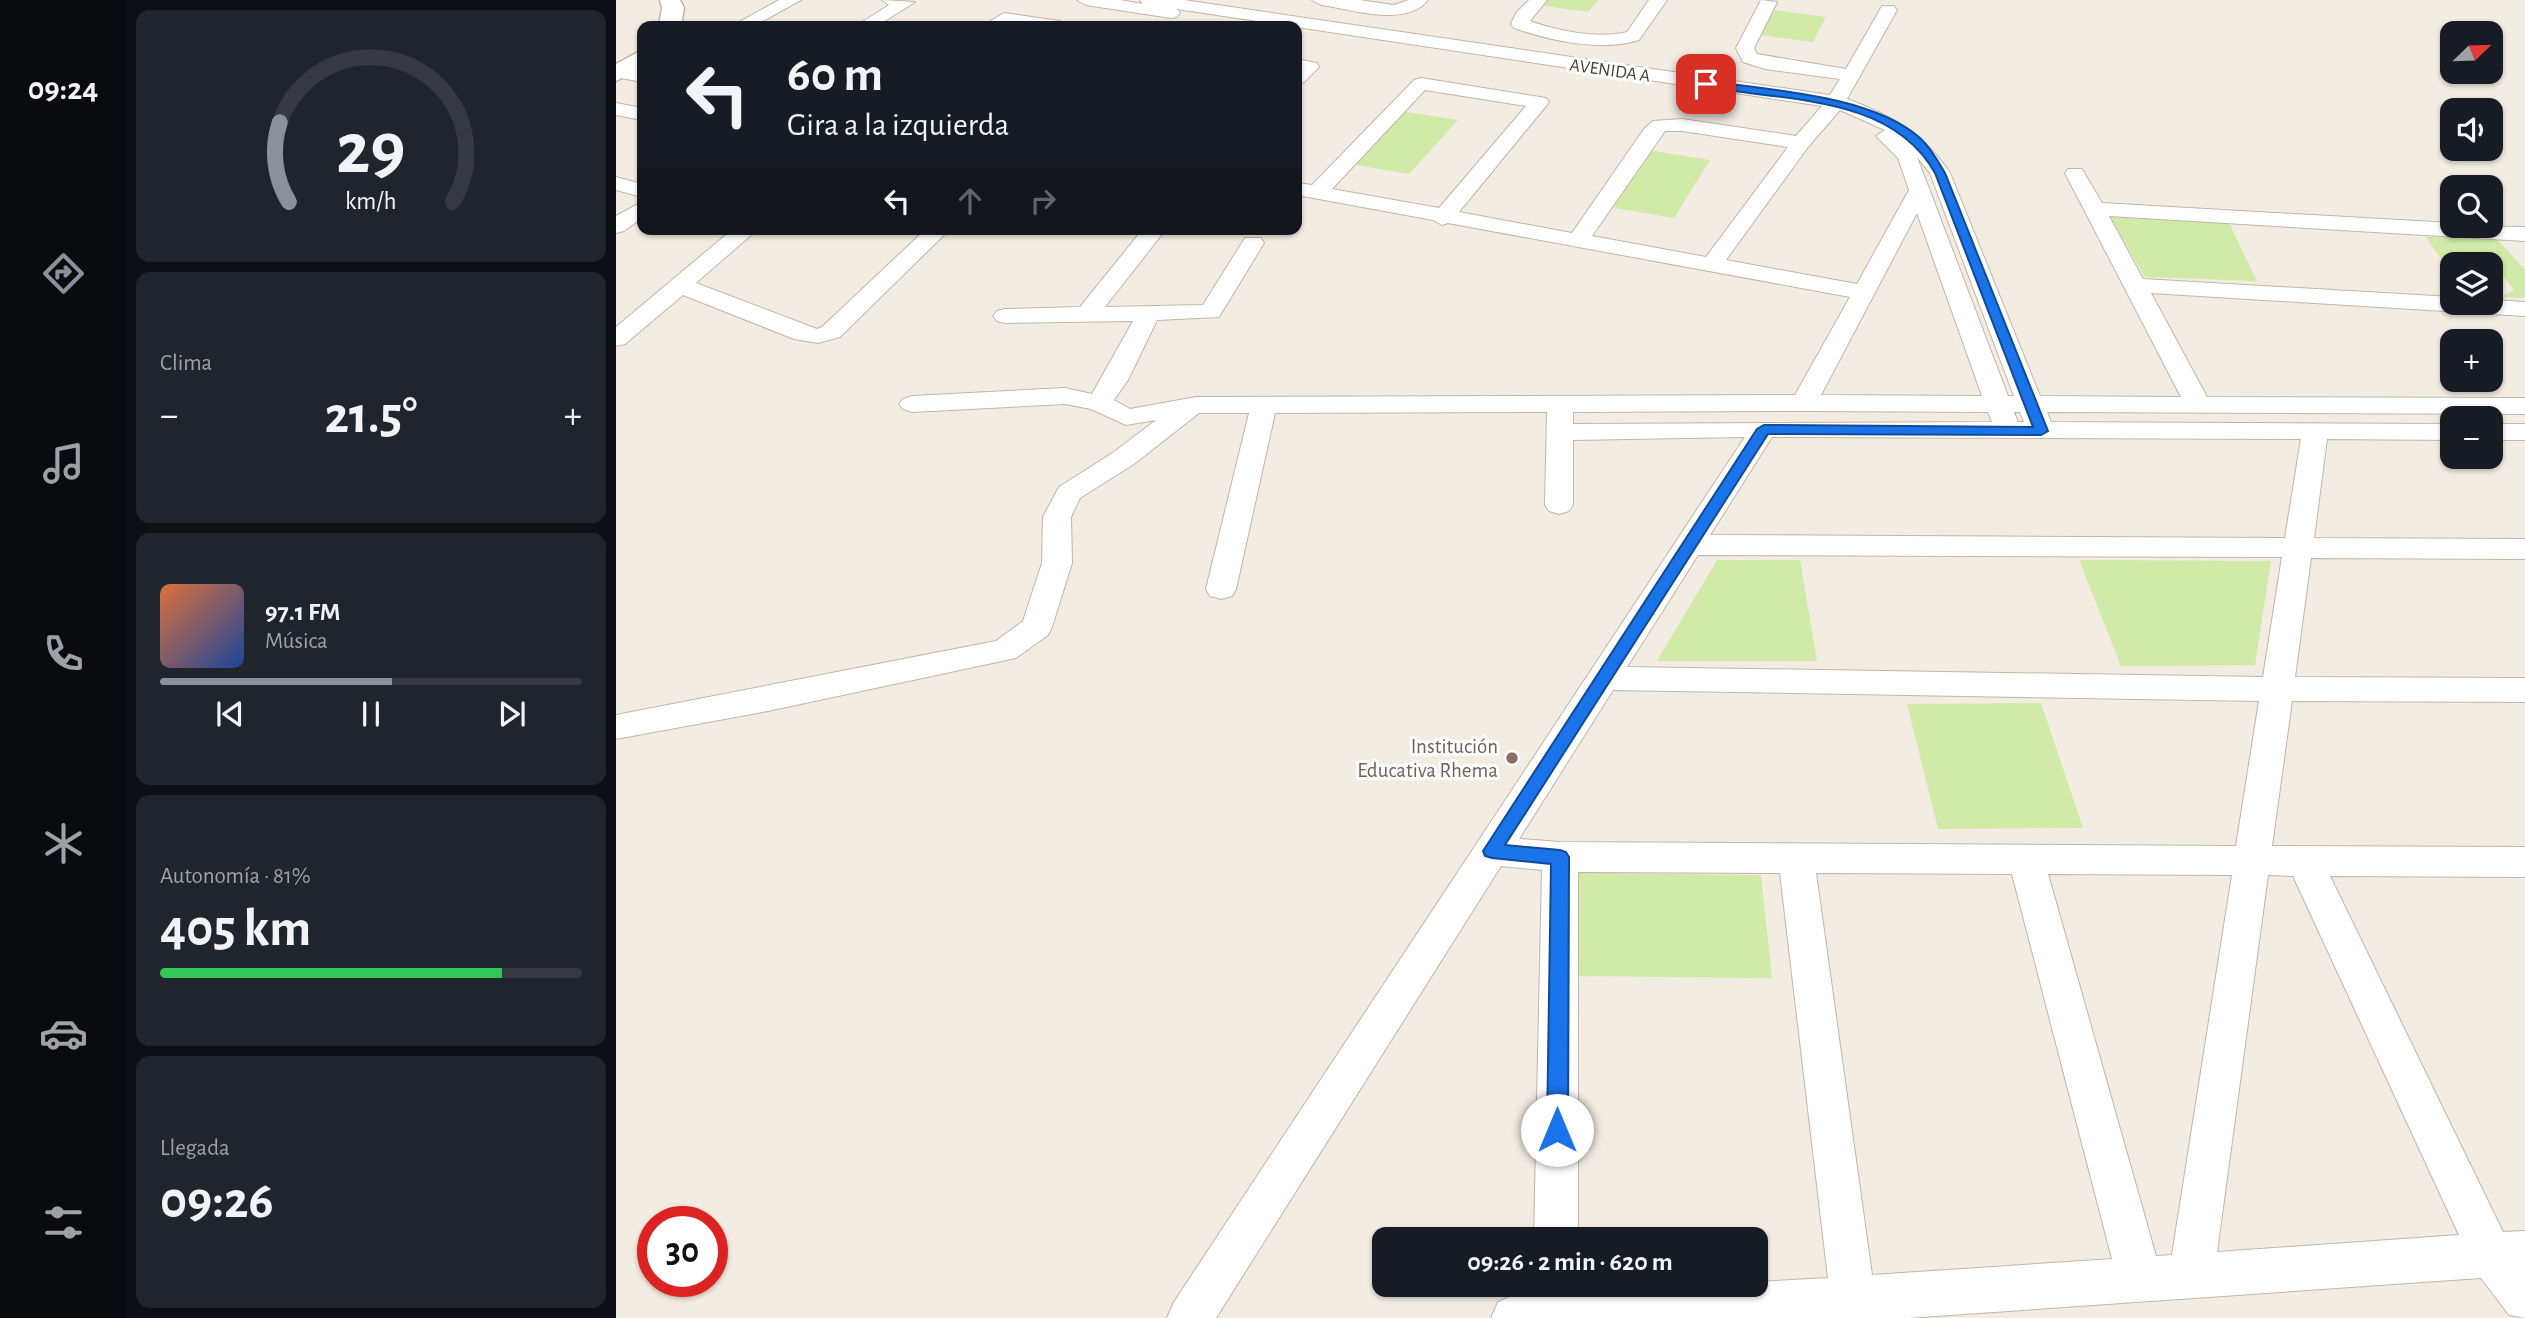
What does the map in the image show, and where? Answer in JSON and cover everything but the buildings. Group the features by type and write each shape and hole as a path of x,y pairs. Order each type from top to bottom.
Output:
{"street":[{"path":"670,0 673,8 671,21"},
{"path":"751,21 792,0"},
{"path":"874,21 906,2 891,0"},
{"name":"AVENIDA A","path":"1149,0 1265,21"},
{"path":"1321,0 1405,9 1419,0"},
{"path":"1538,0 1522,17 1520,24 1573,35 1624,40 1633,36 1658,0"},
{"path":"1065,21 1091,1 1229,21"},
{"path":"1768,2 1745,48 1749,58 1765,63 1852,75"},
{"path":"1315,30 1358,5"},
{"path":"1711,265 1801,143 1832,108 1888,10"},
{"path":"999,21 1004,18 1025,21"},
{"name":"AVENIDA A","path":"1315,30 1551,62 1832,108 1897,126 1916,140 1931,157 1945,186 2041,431"},
{"name":"AVENIDA A","path":"1315,30 1512,64 1832,108 1881,132 1907,156 2008,431"},
{"path":"1551,62 1573,35"},
{"path":"1486,92 1512,64"},
{"path":"1302,65 1310,66 1302,73"},
{"path":"1307,191 1421,83 1539,102 1443,218"},
{"path":"616,109 637,113"},
{"path":"1577,242 1651,133 1660,125 1682,125 1801,143"},
{"path":"2076,173 2199,406"},
{"path":"616,183 637,189"},
{"path":"1804,403 1862,292 1920,190"},
{"path":"1307,191 1443,218 1862,292"},
{"path":"2094,209 2525,234"},
{"path":"616,226 637,211"},
{"path":"616,339 740,235"},
{"path":"680,285 803,334 818,336 831,332 933,235"},
{"path":"1088,313 1150,235"},
{"path":"1005,316 1211,312 1253,243"},
{"path":"2133,285 2525,309"},
{"path":"1099,403 1115,380 1149,312"},
{"path":"912,404 1065,396 1099,403 1126,417 1196,405 2030,403 2525,406"},
{"path":"1559,505 1560,403"},
{"path":"616,727 1005,650 1037,627 1057,563 1057,517 1069,493 1124,458 1155,432 1196,405"},
{"path":"1220,589 1264,405"},
{"path":"1560,432 1764,429 2440,432"},
{"path":"1190,1318 1764,429"},
{"path":"2503,432 2525,432"},
{"path":"2191,1276 2315,433"},
{"path":"1689,545 2525,549"},
{"path":"1604,678 2276,689 2525,690"},
{"path":"1492,851 1560,857 2525,862"},
{"path":"1556,1227 1560,857"},
{"path":"1796,858 1853,1299"},
{"path":"2026,859 2140,1280"},
{"path":"2304,860 2508,1254 2525,1299"},
{"path":"1542,1306 1853,1299 2508,1254"}],"green space":[{"path":"1543,0 1599,0 1588,12 1538,5"},
{"path":"1775,10 1826,17 1813,42 1760,35"},
{"path":"1401,111 1458,120 1409,174 1351,164"},
{"path":"1648,150 1710,160 1674,218 1609,207"},
{"path":"2110,217 2229,223 2257,281 2145,277"},
{"path":"2426,237 2498,240 2525,270 2525,298 2503,297 2514,290 2503,277 2503,252 2440,252 2440,257"},
{"path":"1717,560 1800,560 1817,661 1657,661"},
{"path":"2079,560 2271,561 2255,665 2121,666"},
{"path":"2041,703 2083,828 1938,829 1907,704"},
{"path":"1575,873 1761,875 1772,978 1575,976"}],"place":[{"name":"Institución Educativa Rhema","path":"1512,758"}],"route":[{"path":"1557,1130 1560,857 1492,851 1764,429 2041,431 1940,173 1931,157 1916,140 1897,126 1836,103 1706,84"}]}
